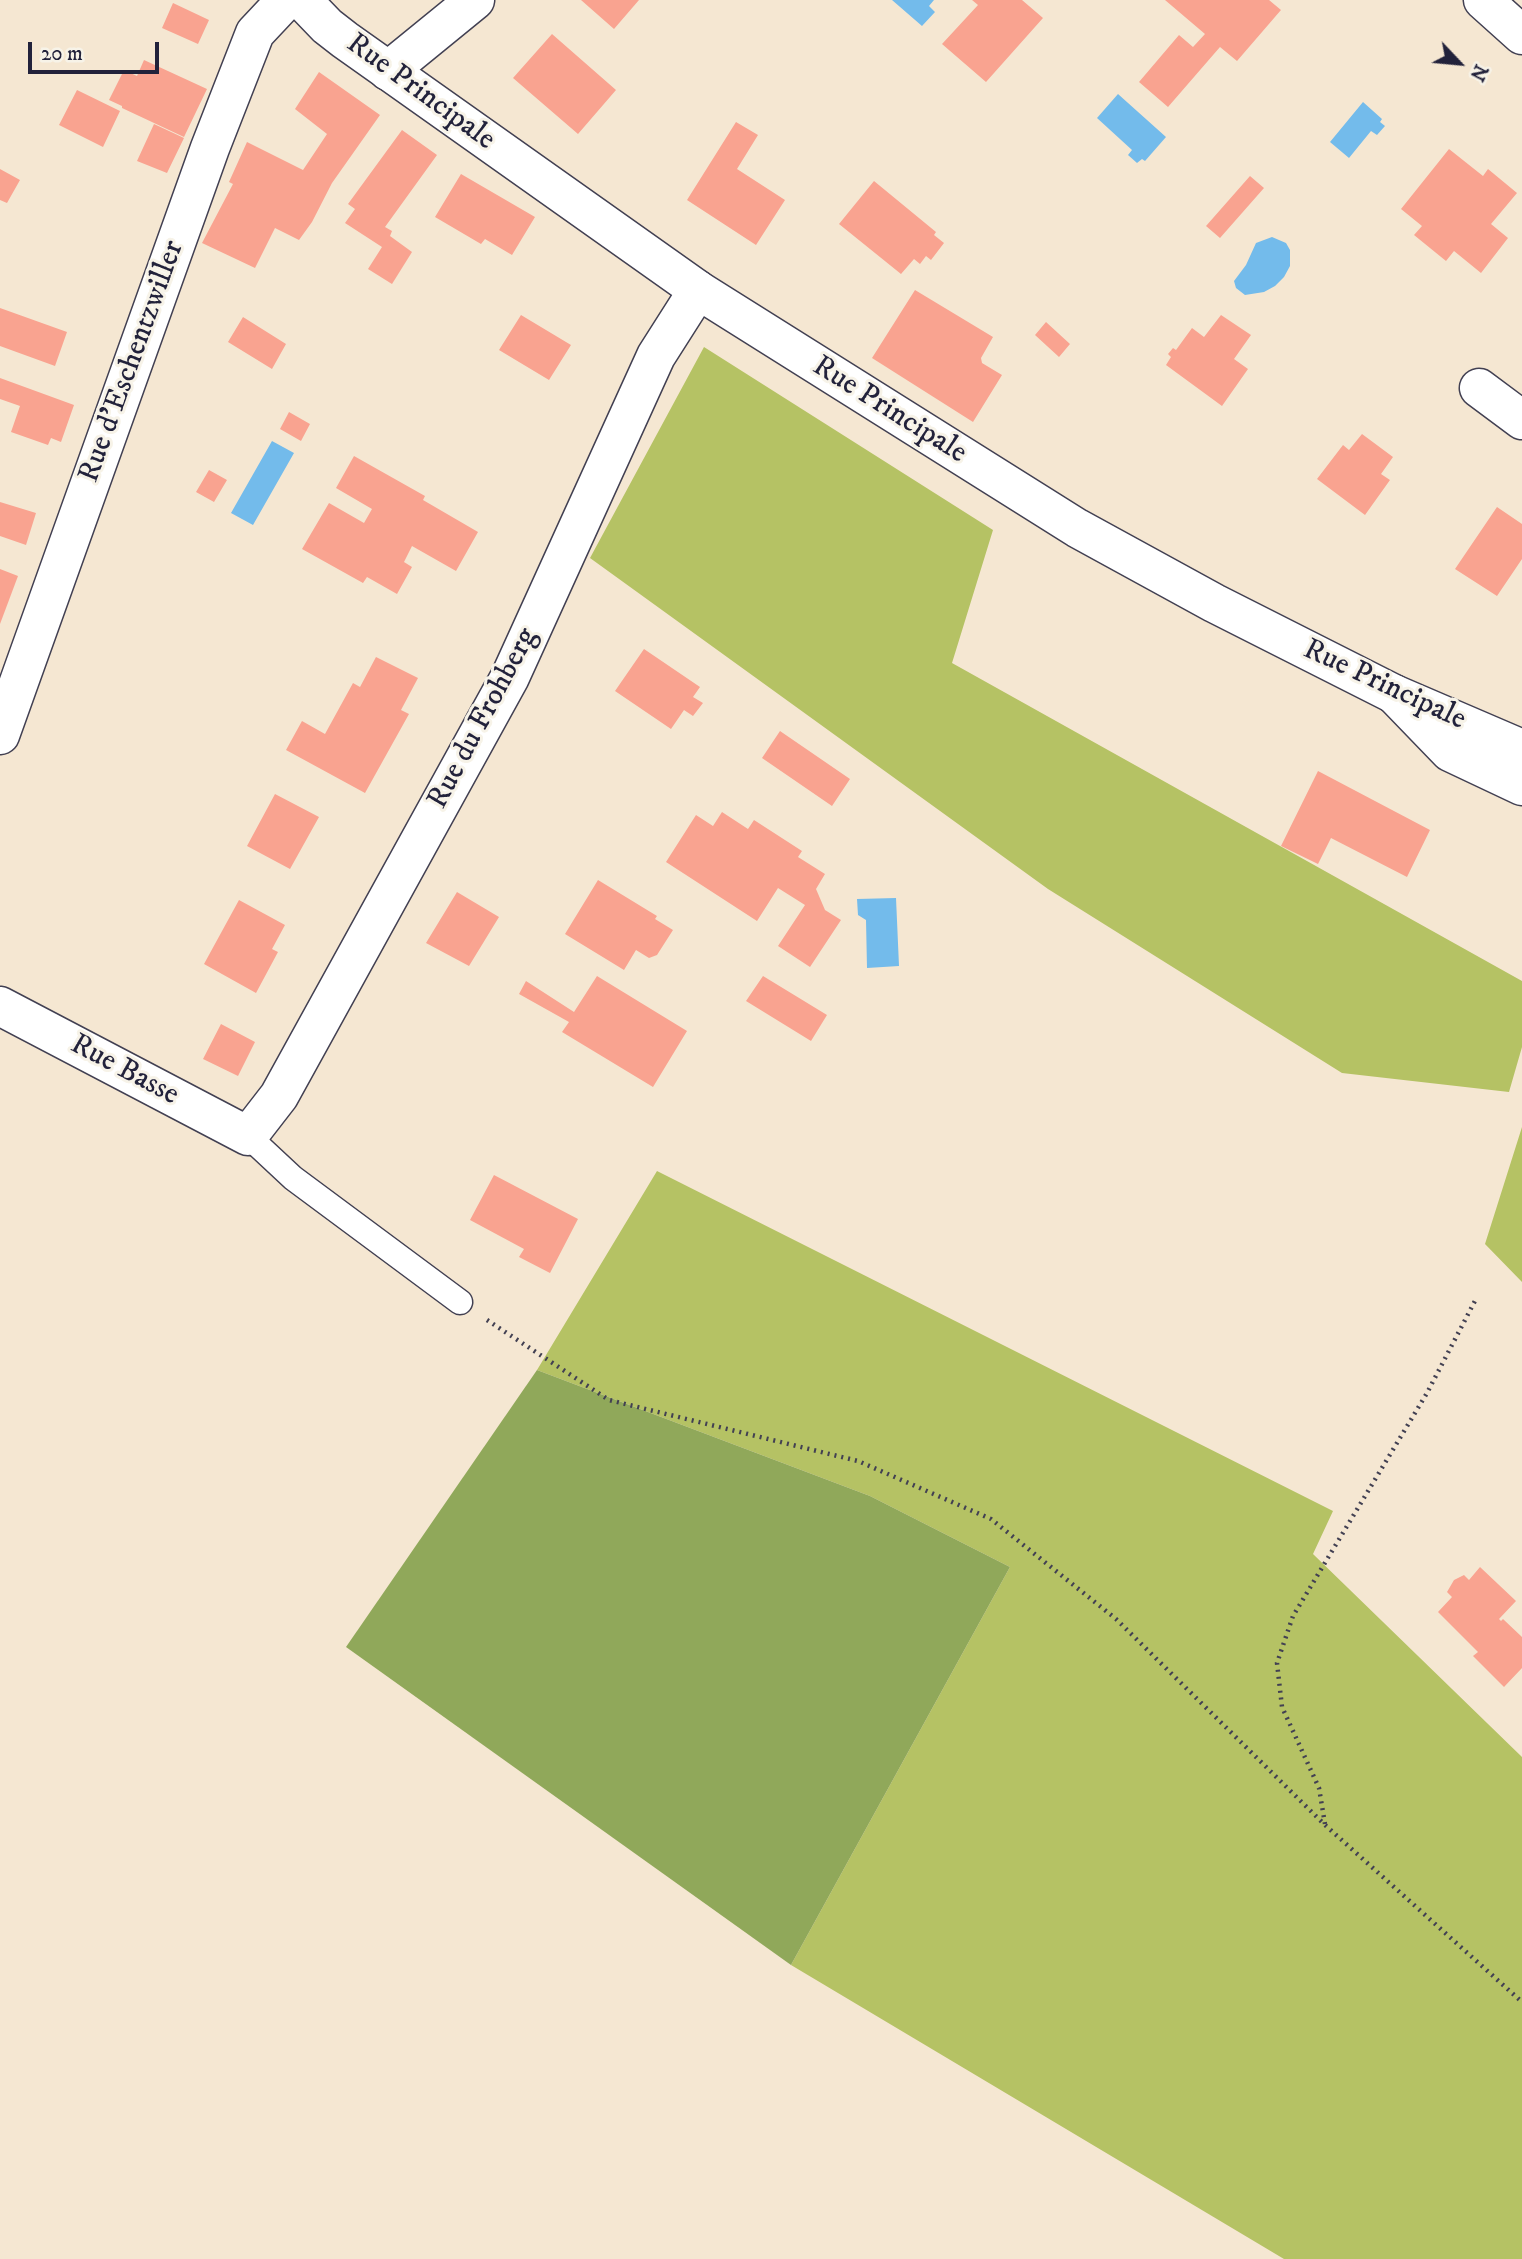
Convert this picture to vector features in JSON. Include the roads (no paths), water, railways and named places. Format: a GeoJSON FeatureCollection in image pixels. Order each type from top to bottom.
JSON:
{"type":"FeatureCollection","features":[{"type":"Feature","properties":{"kind":"street","name":"Rue d'Eschentzwiller"},"geometry":{"type":"LineString","coordinates":[[0,735],[215,135],[255,33],[286,0]]}},
{"type":"Feature","properties":{"kind":"street","name":"Rue Principale"},"geometry":{"type":"LineString","coordinates":[[302,0],[327,26],[388,71],[698,290],[1077,528],[1214,603],[1394,694],[1522,748]]}},
{"type":"Feature","properties":{"kind":"street"},"geometry":{"type":"LineString","coordinates":[[388,71],[475,0]]}},
{"type":"Feature","properties":{"kind":"street"},"geometry":{"type":"LineString","coordinates":[[1483,0],[1522,35]]}},
{"type":"Feature","properties":{"kind":"street","name":"Rue du Frohberg"},"geometry":{"type":"LineString","coordinates":[[248,1136],[279,1096],[510,677],[656,356],[698,290]]}},
{"type":"Feature","properties":{"kind":"street"},"geometry":{"type":"LineString","coordinates":[[1479,388],[1522,420]]}},
{"type":"Feature","properties":{"kind":"street"},"geometry":{"type":"LineString","coordinates":[[1394,694],[1450,752],[1522,786]]}},
{"type":"Feature","properties":{"kind":"street","name":"Rue Basse"},"geometry":{"type":"LineString","coordinates":[[0,1006],[248,1136]]}},
{"type":"Feature","properties":{"kind":"lane"},"geometry":{"type":"LineString","coordinates":[[248,1136],[293,1178],[460,1302]]}},
{"type":"Feature","properties":{"kind":"water"},"geometry":{"type":"Polygon","coordinates":[[[892,0],[934,0],[929,6],[935,12],[922,26],[892,0]]]}},
{"type":"Feature","properties":{"kind":"water"},"geometry":{"type":"Polygon","coordinates":[[[1118,94],[1166,137],[1145,161],[1142,159],[1137,163],[1128,155],[1132,150],[1097,118],[1118,94]]]}},
{"type":"Feature","properties":{"kind":"water"},"geometry":{"type":"Polygon","coordinates":[[[1363,102],[1382,119],[1380,122],[1385,126],[1377,135],[1371,131],[1349,158],[1330,142],[1363,102]]]}},
{"type":"Feature","properties":{"kind":"water"},"geometry":{"type":"Polygon","coordinates":[[[1272,237],[1286,243],[1290,250],[1290,266],[1275,286],[1264,292],[1245,295],[1236,288],[1234,281],[1246,265],[1256,243],[1272,237]]]}},
{"type":"Feature","properties":{"kind":"water"},"geometry":{"type":"Polygon","coordinates":[[[272,441],[294,453],[253,525],[231,513],[272,441]]]}},
{"type":"Feature","properties":{"kind":"water"},"geometry":{"type":"Polygon","coordinates":[[[896,898],[899,966],[867,968],[866,920],[858,915],[857,899],[896,898]]]}}]}
